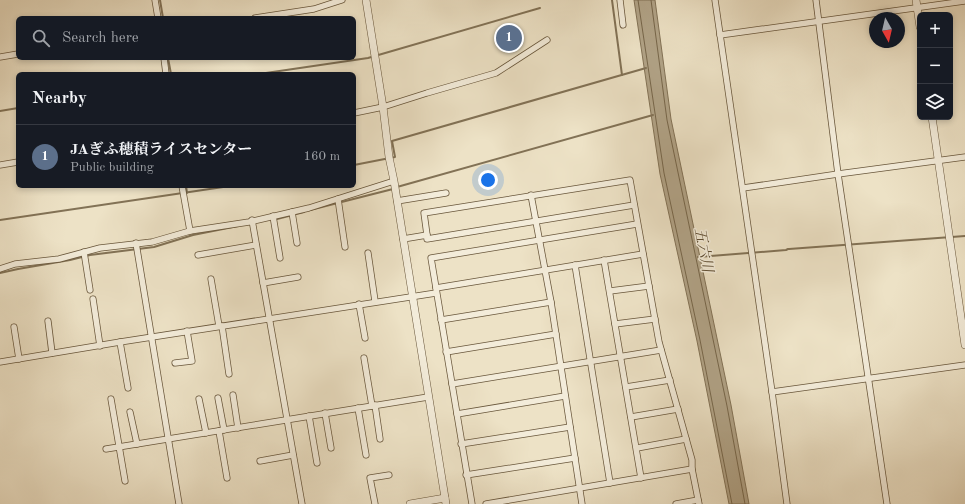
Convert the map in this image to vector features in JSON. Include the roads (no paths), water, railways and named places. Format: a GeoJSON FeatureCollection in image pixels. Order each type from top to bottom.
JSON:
{"type":"FeatureCollection","features":[{"type":"Feature","properties":{"kind":"street"},"geometry":{"type":"LineString","coordinates":[[156,0],[158,16]]}},
{"type":"Feature","properties":{"kind":"street"},"geometry":{"type":"LineString","coordinates":[[269,16],[314,9],[342,0]]}},
{"type":"Feature","properties":{"kind":"street"},"geometry":{"type":"LineString","coordinates":[[366,0],[383,108],[388,157],[394,181],[446,501],[410,504]]}},
{"type":"Feature","properties":{"kind":"street"},"geometry":{"type":"LineString","coordinates":[[620,0],[622,25]]}},
{"type":"Feature","properties":{"kind":"street"},"geometry":{"type":"LineString","coordinates":[[715,0],[772,392],[786,504]]}},
{"type":"Feature","properties":{"kind":"street"},"geometry":{"type":"LineString","coordinates":[[816,0],[820,22],[838,174],[887,504]]}},
{"type":"Feature","properties":{"kind":"street"},"geometry":{"type":"LineString","coordinates":[[916,0],[918,12]]}},
{"type":"Feature","properties":{"kind":"street"},"geometry":{"type":"LineString","coordinates":[[720,35],[965,1]]}},
{"type":"Feature","properties":{"kind":"street"},"geometry":{"type":"LineString","coordinates":[[356,113],[383,108],[427,93],[496,73],[547,40]]}},
{"type":"Feature","properties":{"kind":"street"},"geometry":{"type":"LineString","coordinates":[[0,57],[16,54]]}},
{"type":"Feature","properties":{"kind":"street"},"geometry":{"type":"LineString","coordinates":[[164,60],[166,72]]}},
{"type":"Feature","properties":{"kind":"street"},"geometry":{"type":"LineString","coordinates":[[932,120],[965,345]]}},
{"type":"Feature","properties":{"kind":"street"},"geometry":{"type":"LineString","coordinates":[[743,188],[965,157]]}},
{"type":"Feature","properties":{"kind":"street"},"geometry":{"type":"LineString","coordinates":[[0,165],[16,162]]}},
{"type":"Feature","properties":{"kind":"street"},"geometry":{"type":"LineString","coordinates":[[634,205],[427,239],[424,213],[630,180],[661,350],[692,460],[692,469],[699,502],[676,504]]}},
{"type":"Feature","properties":{"kind":"street"},"geometry":{"type":"LineString","coordinates":[[0,269],[15,264],[59,258],[100,248],[152,242],[190,231],[292,212],[394,181]]}},
{"type":"Feature","properties":{"kind":"street"},"geometry":{"type":"LineString","coordinates":[[182,188],[190,231]]}},
{"type":"Feature","properties":{"kind":"street"},"geometry":{"type":"LineString","coordinates":[[397,201],[446,193]]}},
{"type":"Feature","properties":{"kind":"street"},"geometry":{"type":"LineString","coordinates":[[531,195],[556,334],[582,504]]}},
{"type":"Feature","properties":{"kind":"street"},"geometry":{"type":"LineString","coordinates":[[338,199],[346,247]]}},
{"type":"Feature","properties":{"kind":"street"},"geometry":{"type":"LineString","coordinates":[[292,212],[297,243]]}},
{"type":"Feature","properties":{"kind":"street"},"geometry":{"type":"LineString","coordinates":[[273,216],[280,258]]}},
{"type":"Feature","properties":{"kind":"street"},"geometry":{"type":"LineString","coordinates":[[252,220],[302,504]]}},
{"type":"Feature","properties":{"kind":"street"},"geometry":{"type":"LineString","coordinates":[[472,504],[431,258],[637,224]]}},
{"type":"Feature","properties":{"kind":"street"},"geometry":{"type":"LineString","coordinates":[[403,239],[427,235]]}},
{"type":"Feature","properties":{"kind":"street"},"geometry":{"type":"LineString","coordinates":[[136,243],[179,504]]}},
{"type":"Feature","properties":{"kind":"street"},"geometry":{"type":"LineString","coordinates":[[198,254],[256,245]]}},
{"type":"Feature","properties":{"kind":"street"},"geometry":{"type":"LineString","coordinates":[[84,252],[90,290]]}},
{"type":"Feature","properties":{"kind":"street"},"geometry":{"type":"LineString","coordinates":[[368,253],[375,301]]}},
{"type":"Feature","properties":{"kind":"street"},"geometry":{"type":"LineString","coordinates":[[0,362],[412,296],[436,290],[544,270],[643,254]]}},
{"type":"Feature","properties":{"kind":"street"},"geometry":{"type":"LineString","coordinates":[[604,260],[642,478]]}},
{"type":"Feature","properties":{"kind":"street"},"geometry":{"type":"LineString","coordinates":[[575,265],[610,483]]}},
{"type":"Feature","properties":{"kind":"street"},"geometry":{"type":"LineString","coordinates":[[263,283],[298,277]]}},
{"type":"Feature","properties":{"kind":"street"},"geometry":{"type":"LineString","coordinates":[[211,279],[229,374]]}},
{"type":"Feature","properties":{"kind":"street"},"geometry":{"type":"LineString","coordinates":[[610,292],[649,286]]}},
{"type":"Feature","properties":{"kind":"street"},"geometry":{"type":"LineString","coordinates":[[93,300],[100,346]]}},
{"type":"Feature","properties":{"kind":"street"},"geometry":{"type":"LineString","coordinates":[[441,320],[550,302]]}},
{"type":"Feature","properties":{"kind":"street"},"geometry":{"type":"LineString","coordinates":[[359,304],[365,338]]}},
{"type":"Feature","properties":{"kind":"street"},"geometry":{"type":"LineString","coordinates":[[615,324],[655,319]]}},
{"type":"Feature","properties":{"kind":"street"},"geometry":{"type":"LineString","coordinates":[[48,322],[52,353]]}},
{"type":"Feature","properties":{"kind":"street"},"geometry":{"type":"LineString","coordinates":[[14,327],[19,359]]}},
{"type":"Feature","properties":{"kind":"street"},"geometry":{"type":"LineString","coordinates":[[175,363],[192,361],[187,331]]}},
{"type":"Feature","properties":{"kind":"street"},"geometry":{"type":"LineString","coordinates":[[446,352],[556,334]]}},
{"type":"Feature","properties":{"kind":"street"},"geometry":{"type":"LineString","coordinates":[[120,342],[128,388]]}},
{"type":"Feature","properties":{"kind":"street"},"geometry":{"type":"LineString","coordinates":[[452,384],[661,350]]}},
{"type":"Feature","properties":{"kind":"street"},"geometry":{"type":"LineString","coordinates":[[364,358],[380,439]]}},
{"type":"Feature","properties":{"kind":"street"},"geometry":{"type":"LineString","coordinates":[[772,392],[965,365]]}},
{"type":"Feature","properties":{"kind":"street"},"geometry":{"type":"LineString","coordinates":[[626,386],[670,380]]}},
{"type":"Feature","properties":{"kind":"street"},"geometry":{"type":"LineString","coordinates":[[233,395],[238,428]]}},
{"type":"Feature","properties":{"kind":"street"},"geometry":{"type":"LineString","coordinates":[[457,414],[565,396]]}},
{"type":"Feature","properties":{"kind":"street"},"geometry":{"type":"LineString","coordinates":[[106,449],[428,397]]}},
{"type":"Feature","properties":{"kind":"street"},"geometry":{"type":"LineString","coordinates":[[218,398],[227,478]]}},
{"type":"Feature","properties":{"kind":"street"},"geometry":{"type":"LineString","coordinates":[[112,399],[125,481]]}},
{"type":"Feature","properties":{"kind":"street"},"geometry":{"type":"LineString","coordinates":[[199,399],[206,433]]}},
{"type":"Feature","properties":{"kind":"street"},"geometry":{"type":"LineString","coordinates":[[358,408],[366,455]]}},
{"type":"Feature","properties":{"kind":"street"},"geometry":{"type":"LineString","coordinates":[[632,417],[678,409]]}},
{"type":"Feature","properties":{"kind":"street"},"geometry":{"type":"LineString","coordinates":[[130,412],[137,444]]}},
{"type":"Feature","properties":{"kind":"street"},"geometry":{"type":"LineString","coordinates":[[325,413],[331,448]]}},
{"type":"Feature","properties":{"kind":"street"},"geometry":{"type":"LineString","coordinates":[[308,416],[317,464]]}},
{"type":"Feature","properties":{"kind":"street"},"geometry":{"type":"LineString","coordinates":[[461,444],[570,427]]}},
{"type":"Feature","properties":{"kind":"street"},"geometry":{"type":"LineString","coordinates":[[637,448],[686,439]]}},
{"type":"Feature","properties":{"kind":"street"},"geometry":{"type":"LineString","coordinates":[[260,461],[293,455]]}},
{"type":"Feature","properties":{"kind":"street"},"geometry":{"type":"LineString","coordinates":[[466,475],[575,458]]}},
{"type":"Feature","properties":{"kind":"street"},"geometry":{"type":"LineString","coordinates":[[486,504],[692,469]]}},
{"type":"Feature","properties":{"kind":"street"},"geometry":{"type":"LineString","coordinates":[[375,504],[370,478],[389,475]]}},
{"type":"Feature","properties":{"kind":"water"},"geometry":{"type":"Polygon","coordinates":[[[634,0],[655,0],[671,119],[731,405],[749,504],[729,504],[697,341],[660,174],[634,0]]]}},
{"type":"Feature","properties":{"kind":"waterway"},"geometry":{"type":"LineString","coordinates":[[160,0],[163,16]]}},
{"type":"Feature","properties":{"kind":"waterway"},"geometry":{"type":"LineString","coordinates":[[612,0],[622,75]]}},
{"type":"Feature","properties":{"kind":"waterway"},"geometry":{"type":"LineString","coordinates":[[356,60],[368,58],[540,8]]}},
{"type":"Feature","properties":{"kind":"waterway"},"geometry":{"type":"LineString","coordinates":[[168,60],[171,72]]}},
{"type":"Feature","properties":{"kind":"waterway"},"geometry":{"type":"LineString","coordinates":[[273,72],[354,60]]}},
{"type":"Feature","properties":{"kind":"waterway"},"geometry":{"type":"LineString","coordinates":[[356,165],[395,157],[392,141],[646,68]]}},
{"type":"Feature","properties":{"kind":"waterway"},"geometry":{"type":"LineString","coordinates":[[0,111],[16,108]]}},
{"type":"Feature","properties":{"kind":"waterway"},"geometry":{"type":"LineString","coordinates":[[397,187],[653,115]]}},
{"type":"Feature","properties":{"kind":"waterway"},"geometry":{"type":"LineString","coordinates":[[186,188],[187,193]]}},
{"type":"Feature","properties":{"kind":"waterway"},"geometry":{"type":"LineString","coordinates":[[0,220],[216,188]]}},
{"type":"Feature","properties":{"kind":"waterway"},"geometry":{"type":"LineString","coordinates":[[310,210],[393,189]]}},
{"type":"Feature","properties":{"kind":"waterway"},"geometry":{"type":"LineString","coordinates":[[277,219],[304,212]]}},
{"type":"Feature","properties":{"kind":"waterway"},"geometry":{"type":"LineString","coordinates":[[0,273],[90,255],[154,247],[193,235],[238,226]]}},
{"type":"Feature","properties":{"kind":"waterway","name":"五六川"},"geometry":{"type":"LineString","coordinates":[[698,257],[965,236]]}},
{"type":"Feature","properties":{"kind":"place","name":"JAぎふ穂積ライスセンター"},"geometry":{"type":"Point","coordinates":[509,38]}}]}
